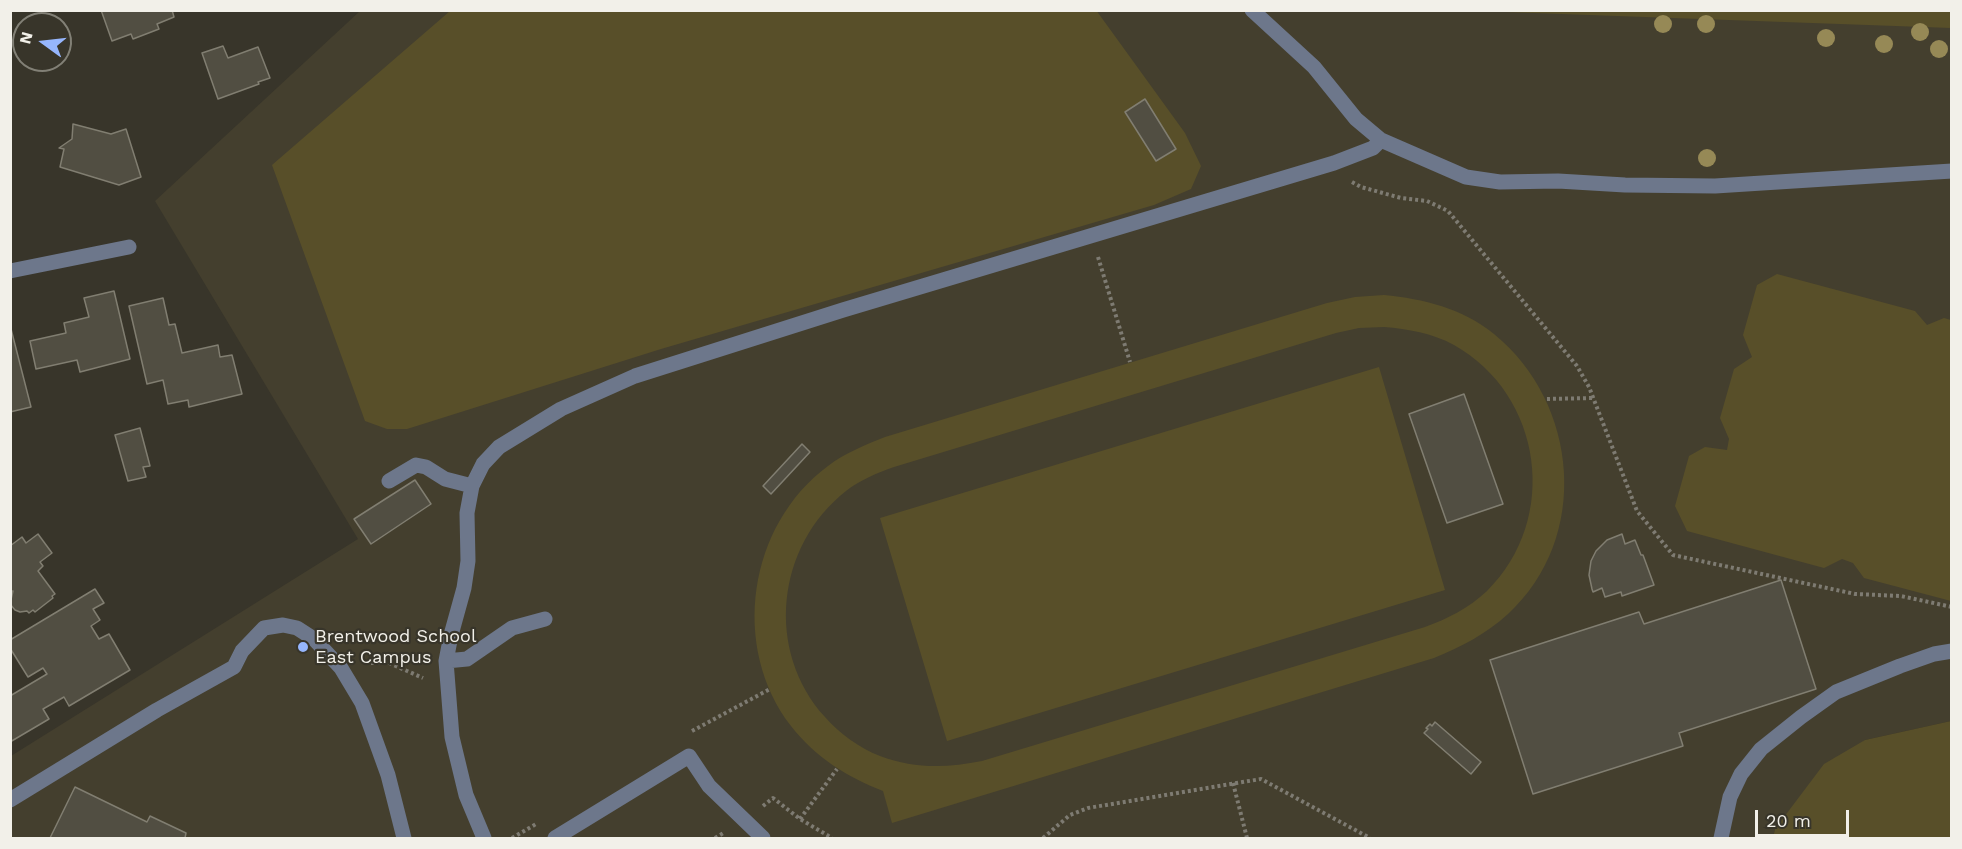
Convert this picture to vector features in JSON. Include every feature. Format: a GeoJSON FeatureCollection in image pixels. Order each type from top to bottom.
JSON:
{"type":"FeatureCollection","features":[{"type":"Feature","properties":{"kind":"street"},"geometry":{"type":"LineString","coordinates":[[1252,10],[1314,67],[1356,119],[1381,140],[1466,177],[1500,182],[1558,180],[1625,185],[1715,186],[1952,171]]}},
{"type":"Feature","properties":{"kind":"street"},"geometry":{"type":"LineString","coordinates":[[484,838],[466,795],[452,737],[446,661],[467,570],[467,513],[472,486],[483,464],[499,447],[561,409],[635,375],[1334,163],[1373,148],[1381,140]]}},
{"type":"Feature","properties":{"kind":"street"},"geometry":{"type":"LineString","coordinates":[[10,271],[129,247]]}},
{"type":"Feature","properties":{"kind":"street"},"geometry":{"type":"LineString","coordinates":[[389,481],[416,465],[426,467],[444,479],[472,486]]}},
{"type":"Feature","properties":{"kind":"street"},"geometry":{"type":"LineString","coordinates":[[446,661],[467,659],[512,628],[545,619]]}},
{"type":"Feature","properties":{"kind":"street"},"geometry":{"type":"LineString","coordinates":[[10,800],[157,710],[234,667],[242,651],[264,628],[283,625],[297,628],[314,639],[341,668],[362,703],[388,776],[404,838]]}},
{"type":"Feature","properties":{"kind":"street"},"geometry":{"type":"LineString","coordinates":[[1720,838],[1730,796],[1741,774],[1761,749],[1793,723],[1836,692],[1900,666],[1934,654],[1952,651]]}},
{"type":"Feature","properties":{"kind":"street"},"geometry":{"type":"LineString","coordinates":[[555,838],[689,756],[710,786],[762,838]]}},
{"type":"Feature","properties":{"kind":"path"},"geometry":{"type":"LineString","coordinates":[[1334,163],[1337,173],[1361,187],[1401,198],[1427,201],[1448,211],[1577,366],[1589,387],[1637,511],[1672,555],[1855,594],[1900,596],[1952,607]]}},
{"type":"Feature","properties":{"kind":"path"},"geometry":{"type":"LineString","coordinates":[[1092,236],[1130,362]]}},
{"type":"Feature","properties":{"kind":"path"},"geometry":{"type":"LineString","coordinates":[[1547,399],[1593,398]]}},
{"type":"Feature","properties":{"kind":"path"},"geometry":{"type":"LineString","coordinates":[[360,663],[389,663],[427,680]]}},
{"type":"Feature","properties":{"kind":"path"},"geometry":{"type":"LineString","coordinates":[[800,819],[837,770]]}},
{"type":"Feature","properties":{"kind":"path"},"geometry":{"type":"LineString","coordinates":[[1043,838],[1070,815],[1088,808],[1262,779],[1370,838]]}},
{"type":"Feature","properties":{"kind":"path"},"geometry":{"type":"LineString","coordinates":[[1233,783],[1247,838]]}},
{"type":"Feature","properties":{"kind":"path"},"geometry":{"type":"LineString","coordinates":[[772,798],[800,819],[832,838]]}},
{"type":"Feature","properties":{"kind":"shaded area"},"geometry":{"type":"Polygon","coordinates":[[[1096,10],[1185,133],[1201,166],[1191,189],[1154,205],[661,349],[407,429],[387,429],[365,421],[272,165],[450,11],[1096,10]]]}},
{"type":"Feature","properties":{"kind":"shaded area"},"geometry":{"type":"Polygon","coordinates":[[[1478,10],[1951,10],[1951,28],[1478,11],[1478,10]]]}},
{"type":"Feature","properties":{"kind":"shaded area"},"geometry":{"type":"Polygon","coordinates":[[[360,11],[1951,11],[1951,721],[1865,740],[1775,829],[1773,838],[11,838],[11,756],[358,539],[155,201],[360,11]]]}},
{"type":"Feature","properties":{"kind":"shaded area"},"geometry":{"type":"Polygon","coordinates":[[[1777,274],[1915,311],[1927,325],[1944,318],[1951,320],[1951,601],[1864,578],[1853,563],[1842,559],[1824,568],[1687,531],[1675,506],[1689,456],[1705,447],[1727,450],[1729,439],[1720,418],[1734,369],[1752,357],[1743,335],[1757,285],[1777,274]]]}},
{"type":"Feature","properties":{"kind":"shaded area"},"geometry":{"type":"Polygon","coordinates":[[[1384,295],[1414,299],[1456,311],[1494,334],[1522,363],[1544,396],[1558,433],[1564,471],[1562,510],[1553,548],[1535,583],[1508,614],[1491,628],[1434,658],[892,823],[883,791],[832,765],[810,747],[791,726],[772,695],[760,660],[755,625],[757,588],[765,553],[780,520],[801,491],[828,466],[848,453],[885,437],[1327,303],[1355,297],[1384,295]],[[1359,328],[1336,333],[894,467],[857,483],[823,514],[805,540],[793,569],[787,600],[787,631],[793,662],[806,691],[837,729],[872,753],[918,765],[956,765],[982,761],[1425,627],[1465,608],[1487,591],[1510,562],[1525,529],[1532,495],[1531,460],[1523,426],[1507,394],[1484,367],[1454,345],[1437,337],[1393,328],[1359,328]]]}},
{"type":"Feature","properties":{"kind":"shaded area"},"geometry":{"type":"Polygon","coordinates":[[[1379,367],[1445,590],[947,741],[880,518],[1379,367]]]}},
{"type":"Feature","properties":{"kind":"shaded area"},"geometry":{"type":"Polygon","coordinates":[[[1951,721],[1951,838],[1773,838],[1775,829],[1824,764],[1865,740],[1951,721]]]}},
{"type":"Feature","properties":{"kind":"building"},"geometry":{"type":"Polygon","coordinates":[[[101,10],[172,10],[174,17],[157,24],[159,29],[133,39],[131,34],[112,41],[101,10]]]}},
{"type":"Feature","properties":{"kind":"building"},"geometry":{"type":"Polygon","coordinates":[[[223,46],[228,58],[258,47],[270,78],[218,99],[202,53],[223,46]]]}},
{"type":"Feature","properties":{"kind":"building"},"geometry":{"type":"Polygon","coordinates":[[[1145,99],[1176,149],[1156,161],[1125,112],[1145,99]]]}},
{"type":"Feature","properties":{"kind":"building"},"geometry":{"type":"Polygon","coordinates":[[[73,124],[111,134],[126,129],[141,177],[119,185],[60,167],[64,149],[59,148],[72,139],[73,124]]]}},
{"type":"Feature","properties":{"kind":"building"},"geometry":{"type":"Polygon","coordinates":[[[114,291],[130,359],[80,372],[77,360],[36,369],[30,341],[66,333],[64,323],[89,317],[84,298],[114,291]]]}},
{"type":"Feature","properties":{"kind":"building"},"geometry":{"type":"Polygon","coordinates":[[[163,298],[169,325],[175,324],[182,353],[218,345],[220,357],[232,355],[242,394],[189,407],[188,400],[168,404],[163,380],[147,384],[129,306],[163,298]]]}},
{"type":"Feature","properties":{"kind":"building"},"geometry":{"type":"Polygon","coordinates":[[[10,325],[31,407],[10,412],[10,325]]]}},
{"type":"Feature","properties":{"kind":"building"},"geometry":{"type":"Polygon","coordinates":[[[1464,394],[1503,504],[1447,523],[1409,414],[1464,394]]]}},
{"type":"Feature","properties":{"kind":"building"},"geometry":{"type":"Polygon","coordinates":[[[140,428],[150,466],[143,467],[146,477],[128,481],[115,435],[140,428]]]}},
{"type":"Feature","properties":{"kind":"building"},"geometry":{"type":"Polygon","coordinates":[[[802,444],[810,452],[771,494],[763,486],[802,444]]]}},
{"type":"Feature","properties":{"kind":"building"},"geometry":{"type":"Polygon","coordinates":[[[415,480],[431,504],[371,544],[354,519],[415,480]]]}},
{"type":"Feature","properties":{"kind":"building"},"geometry":{"type":"Polygon","coordinates":[[[38,534],[52,553],[40,562],[43,566],[38,571],[55,594],[35,612],[33,610],[29,613],[20,612],[10,604],[13,591],[10,591],[10,546],[22,537],[26,543],[38,534]]]}},
{"type":"Feature","properties":{"kind":"building"},"geometry":{"type":"Polygon","coordinates":[[[1622,534],[1625,544],[1635,540],[1654,585],[1622,596],[1621,592],[1605,597],[1602,588],[1593,592],[1589,575],[1591,561],[1596,551],[1607,540],[1622,534]]]}},
{"type":"Feature","properties":{"kind":"building"},"geometry":{"type":"Polygon","coordinates":[[[1781,580],[1816,689],[1679,733],[1683,746],[1533,794],[1490,660],[1639,612],[1644,624],[1781,580]]]}},
{"type":"Feature","properties":{"kind":"building"},"geometry":{"type":"Polygon","coordinates":[[[95,589],[104,603],[93,609],[100,620],[91,626],[99,639],[109,634],[130,670],[69,706],[64,697],[43,709],[49,719],[10,742],[10,696],[47,674],[43,668],[28,677],[10,648],[10,640],[95,589]]]}},
{"type":"Feature","properties":{"kind":"building"},"geometry":{"type":"Polygon","coordinates":[[[1435,722],[1481,762],[1471,774],[1424,733],[1430,724],[1432,726],[1435,722]]]}},
{"type":"Feature","properties":{"kind":"building"},"geometry":{"type":"Polygon","coordinates":[[[75,787],[147,822],[150,816],[186,833],[185,838],[50,838],[75,787]]]}},
{"type":"Feature","properties":{"kind":"place","name":"Brentwood School East Campus"},"geometry":{"type":"Point","coordinates":[303,647]}}]}
